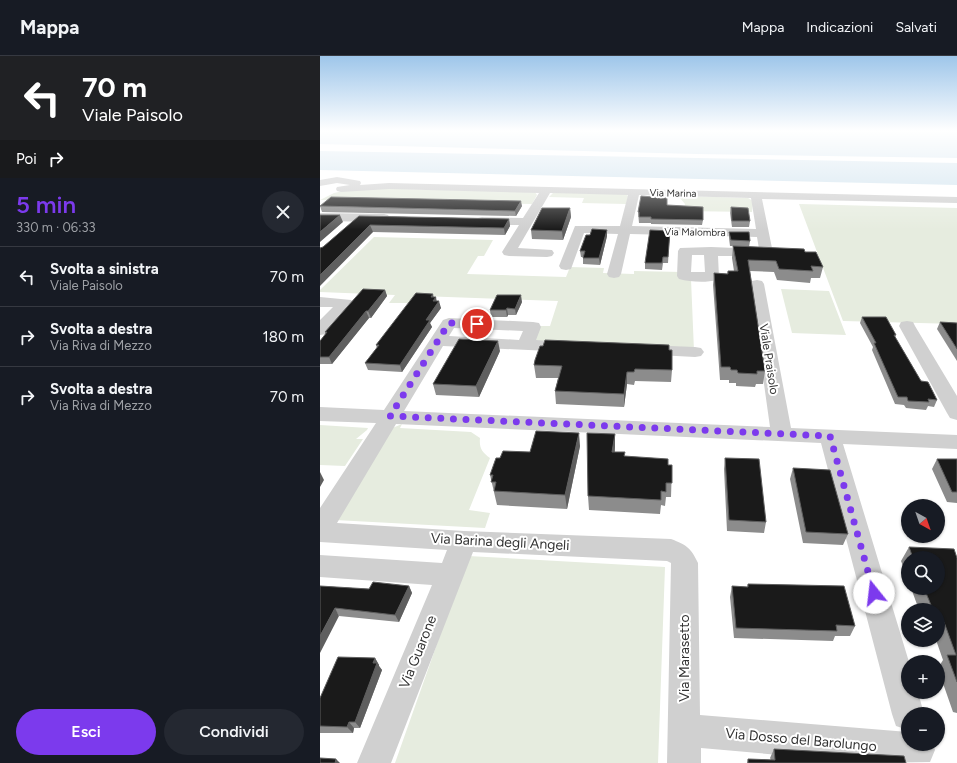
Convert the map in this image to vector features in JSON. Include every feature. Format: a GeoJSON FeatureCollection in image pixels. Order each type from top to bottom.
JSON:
{"type":"FeatureCollection","features":[{"type":"Feature","properties":{"kind":"street","name":"Via Marina"},"geometry":{"type":"LineString","coordinates":[[322,182],[337,180],[334,189],[366,186],[390,186],[957,200]]}},
{"type":"Feature","properties":{"kind":"street"},"geometry":{"type":"LineString","coordinates":[[546,190],[509,252],[547,253]]}},
{"type":"Feature","properties":{"kind":"street"},"geometry":{"type":"LineString","coordinates":[[614,274],[634,192]]}},
{"type":"Feature","properties":{"kind":"street"},"geometry":{"type":"LineString","coordinates":[[711,252],[766,253],[756,194]]}},
{"type":"Feature","properties":{"kind":"street"},"geometry":{"type":"LineString","coordinates":[[320,217],[396,219]]}},
{"type":"Feature","properties":{"kind":"street"},"geometry":{"type":"LineString","coordinates":[[342,232],[358,218]]}},
{"type":"Feature","properties":{"kind":"street"},"geometry":{"type":"LineString","coordinates":[[473,220],[527,222]]}},
{"type":"Feature","properties":{"kind":"street","name":"Via Malombra"},"geometry":{"type":"LineString","coordinates":[[566,266],[579,229],[763,233]]}},
{"type":"Feature","properties":{"kind":"street","name":"Viale Praisolo"},"geometry":{"type":"LineString","coordinates":[[757,284],[782,434]]}},
{"type":"Feature","properties":{"kind":"street"},"geometry":{"type":"LineString","coordinates":[[320,302],[346,303],[320,330]]}},
{"type":"Feature","properties":{"kind":"street"},"geometry":{"type":"LineString","coordinates":[[320,531],[449,323],[533,327],[525,345],[585,347]]}},
{"type":"Feature","properties":{"kind":"street"},"geometry":{"type":"LineString","coordinates":[[907,326],[957,413]]}},
{"type":"Feature","properties":{"kind":"street"},"geometry":{"type":"LineString","coordinates":[[632,349],[695,352]]}},
{"type":"Feature","properties":{"kind":"street"},"geometry":{"type":"LineString","coordinates":[[320,414],[957,442]]}},
{"type":"Feature","properties":{"kind":"street"},"geometry":{"type":"LineString","coordinates":[[830,436],[906,707]]}},
{"type":"Feature","properties":{"kind":"street","name":"Via Barina degli Angeli"},"geometry":{"type":"LineString","coordinates":[[320,531],[464,541],[671,550],[680,555]]}},
{"type":"Feature","properties":{"kind":"street","name":"Via Guarone"},"geometry":{"type":"LineString","coordinates":[[374,763],[464,541]]}},
{"type":"Feature","properties":{"kind":"street","name":"Via Marasetto"},"geometry":{"type":"LineString","coordinates":[[680,555],[685,563],[683,668],[684,763]]}},
{"type":"Feature","properties":{"kind":"street"},"geometry":{"type":"LineString","coordinates":[[320,566],[449,575]]}},
{"type":"Feature","properties":{"kind":"street","name":"Via Dosso del Barolungo"},"geometry":{"type":"LineString","coordinates":[[684,730],[919,752]]}},
{"type":"Feature","properties":{"kind":"shaded area"},"geometry":{"type":"Polygon","coordinates":[[[357,188],[535,192],[537,195],[532,204],[320,200],[334,193],[357,188]]]}},
{"type":"Feature","properties":{"kind":"shaded area"},"geometry":{"type":"Polygon","coordinates":[[[553,193],[626,194],[628,196],[626,204],[582,203],[584,198],[549,197],[553,193]]]}},
{"type":"Feature","properties":{"kind":"shaded area"},"geometry":{"type":"Polygon","coordinates":[[[683,196],[748,198],[753,201],[752,212],[683,211],[685,204],[680,198],[683,196]]]}},
{"type":"Feature","properties":{"kind":"shaded area"},"geometry":{"type":"Polygon","coordinates":[[[799,204],[957,208],[957,324],[843,321],[799,204]]]}},
{"type":"Feature","properties":{"kind":"shaded area"},"geometry":{"type":"Polygon","coordinates":[[[374,237],[493,240],[484,256],[478,256],[467,274],[566,277],[570,267],[604,268],[603,273],[634,274],[634,271],[682,272],[691,279],[694,351],[529,344],[537,326],[550,326],[558,301],[420,296],[414,303],[389,303],[395,295],[320,292],[320,290],[374,237]]]}},
{"type":"Feature","properties":{"kind":"shaded area"},"geometry":{"type":"Polygon","coordinates":[[[781,289],[829,291],[846,335],[792,333],[781,289]]]}},
{"type":"Feature","properties":{"kind":"shaded area"},"geometry":{"type":"Polygon","coordinates":[[[402,424],[400,428],[471,432],[480,438],[482,450],[490,458],[469,510],[490,513],[485,528],[335,520],[390,429],[402,424]]]}},
{"type":"Feature","properties":{"kind":"shaded area"},"geometry":{"type":"Polygon","coordinates":[[[320,425],[368,428],[356,439],[363,439],[345,466],[320,465],[320,425]]]}},
{"type":"Feature","properties":{"kind":"shaded area"},"geometry":{"type":"Polygon","coordinates":[[[468,556],[665,567],[658,763],[395,763],[468,556]]]}},
{"type":"Feature","properties":{"kind":"water"},"geometry":{"type":"Polygon","coordinates":[[[320,164],[957,164],[957,185],[320,170],[320,164]]]}},
{"type":"Feature","properties":{"kind":"building"},"geometry":{"type":"Polygon","coordinates":[[[641,196],[667,198],[667,205],[703,207],[703,220],[651,219],[651,217],[639,217],[638,212],[641,196]]]}},
{"type":"Feature","properties":{"kind":"building"},"geometry":{"type":"Polygon","coordinates":[[[331,197],[521,201],[515,211],[320,206],[331,197]]]}},
{"type":"Feature","properties":{"kind":"building"},"geometry":{"type":"Polygon","coordinates":[[[731,207],[748,208],[750,221],[732,221],[731,207]]]}},
{"type":"Feature","properties":{"kind":"building"},"geometry":{"type":"Polygon","coordinates":[[[542,208],[570,208],[562,231],[531,230],[542,208]]]}},
{"type":"Feature","properties":{"kind":"building"},"geometry":{"type":"Polygon","coordinates":[[[320,215],[340,215],[320,232],[320,215]]]}},
{"type":"Feature","properties":{"kind":"building"},"geometry":{"type":"Polygon","coordinates":[[[359,216],[509,219],[504,228],[370,225],[320,275],[320,248],[359,216]]]}},
{"type":"Feature","properties":{"kind":"building"},"geometry":{"type":"Polygon","coordinates":[[[592,229],[607,230],[599,258],[583,258],[585,251],[580,251],[586,235],[590,235],[592,229]]]}},
{"type":"Feature","properties":{"kind":"building"},"geometry":{"type":"Polygon","coordinates":[[[650,230],[670,231],[668,257],[663,257],[662,263],[645,263],[650,230]]]}},
{"type":"Feature","properties":{"kind":"building"},"geometry":{"type":"Polygon","coordinates":[[[729,232],[749,232],[750,241],[731,240],[729,232]]]}},
{"type":"Feature","properties":{"kind":"building"},"geometry":{"type":"Polygon","coordinates":[[[733,246],[804,249],[805,252],[816,252],[823,267],[811,266],[813,271],[779,269],[776,261],[748,260],[765,371],[757,371],[757,374],[738,373],[737,370],[731,370],[730,367],[721,367],[714,273],[728,274],[728,271],[738,271],[733,246]]]}},
{"type":"Feature","properties":{"kind":"building"},"geometry":{"type":"Polygon","coordinates":[[[363,289],[385,290],[329,357],[320,357],[320,341],[327,332],[325,332],[363,289]]]}},
{"type":"Feature","properties":{"kind":"building"},"geometry":{"type":"Polygon","coordinates":[[[416,293],[433,294],[431,297],[436,297],[433,301],[439,301],[426,320],[430,320],[400,365],[365,363],[379,345],[376,345],[416,293]]]}},
{"type":"Feature","properties":{"kind":"building"},"geometry":{"type":"Polygon","coordinates":[[[497,295],[521,295],[515,309],[507,308],[506,310],[490,310],[497,295]]]}},
{"type":"Feature","properties":{"kind":"building"},"geometry":{"type":"Polygon","coordinates":[[[862,317],[886,317],[896,335],[894,335],[921,381],[928,382],[937,400],[928,399],[929,402],[908,401],[907,397],[898,397],[874,343],[876,343],[862,317]]]}},
{"type":"Feature","properties":{"kind":"building"},"geometry":{"type":"Polygon","coordinates":[[[940,322],[957,323],[957,349],[940,322]]]}},
{"type":"Feature","properties":{"kind":"building"},"geometry":{"type":"Polygon","coordinates":[[[459,339],[498,341],[476,386],[433,384],[459,339]]]}},
{"type":"Feature","properties":{"kind":"building"},"geometry":{"type":"Polygon","coordinates":[[[545,340],[669,345],[669,350],[672,350],[672,370],[635,369],[634,372],[627,372],[624,394],[555,391],[562,366],[534,365],[540,346],[543,346],[545,340]]]}},
{"type":"Feature","properties":{"kind":"building"},"geometry":{"type":"Polygon","coordinates":[[[536,431],[579,433],[565,495],[494,491],[496,482],[491,482],[493,475],[490,475],[496,458],[500,458],[503,451],[530,452],[536,431]]]}},
{"type":"Feature","properties":{"kind":"building"},"geometry":{"type":"Polygon","coordinates":[[[587,433],[615,434],[612,452],[625,452],[624,456],[668,459],[668,465],[672,465],[672,483],[666,483],[666,492],[661,491],[661,500],[588,496],[587,433]]]}},
{"type":"Feature","properties":{"kind":"building"},"geometry":{"type":"Polygon","coordinates":[[[725,458],[759,459],[766,522],[729,520],[725,458]]]}},
{"type":"Feature","properties":{"kind":"building"},"geometry":{"type":"Polygon","coordinates":[[[937,459],[957,459],[957,492],[952,492],[937,459]]]}},
{"type":"Feature","properties":{"kind":"building"},"geometry":{"type":"Polygon","coordinates":[[[793,468],[830,470],[848,534],[806,532],[793,468]]]}},
{"type":"Feature","properties":{"kind":"building"},"geometry":{"type":"Polygon","coordinates":[[[909,547],[954,549],[957,558],[957,682],[947,655],[956,655],[945,625],[945,603],[930,603],[927,595],[945,595],[945,551],[910,551],[909,547]]]}},
{"type":"Feature","properties":{"kind":"building"},"geometry":{"type":"Polygon","coordinates":[[[373,582],[409,586],[395,615],[335,608],[320,636],[320,586],[369,589],[373,582]]]}},
{"type":"Feature","properties":{"kind":"building"},"geometry":{"type":"Polygon","coordinates":[[[748,584],[844,586],[855,626],[836,625],[837,631],[736,628],[732,586],[748,587],[748,584]]]}},
{"type":"Feature","properties":{"kind":"building"},"geometry":{"type":"Polygon","coordinates":[[[338,657],[375,658],[373,663],[377,663],[355,722],[349,722],[347,727],[320,726],[320,698],[338,657]]]}},
{"type":"Feature","properties":{"kind":"building"},"geometry":{"type":"Polygon","coordinates":[[[774,749],[904,756],[906,763],[748,763],[748,759],[775,760],[774,749]]]}},
{"type":"Feature","properties":{"kind":"building"},"geometry":{"type":"Polygon","coordinates":[[[320,758],[336,759],[335,763],[320,763],[320,758]]]}},
{"type":"Feature","properties":{"kind":"route"},"geometry":{"type":"LineString","coordinates":[[477,324],[449,323],[390,416],[830,436],[874,593]]}}]}
